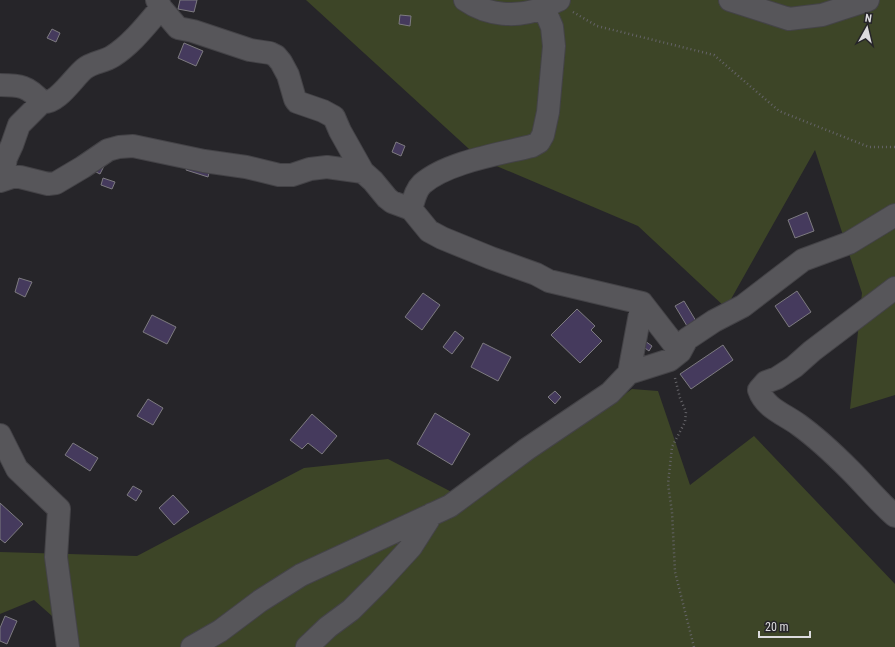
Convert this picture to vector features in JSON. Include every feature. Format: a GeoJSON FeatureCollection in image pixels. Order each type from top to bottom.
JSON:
{"type":"FeatureCollection","features":[{"type":"Feature","properties":{"kind":"street"},"geometry":{"type":"LineString","coordinates":[[412,209],[415,194],[422,184],[442,172],[458,165],[532,146],[539,142],[543,135],[548,112],[554,46],[552,27],[553,3],[524,14],[503,14],[485,10],[465,0]]}},
{"type":"Feature","properties":{"kind":"street"},"geometry":{"type":"LineString","coordinates":[[730,0],[789,19],[822,15],[868,0]]}},
{"type":"Feature","properties":{"kind":"street"},"geometry":{"type":"LineString","coordinates":[[0,176],[4,169],[6,158],[19,125],[42,102],[48,101],[68,87],[84,68],[113,56],[140,33],[159,4],[178,28],[193,31],[250,50],[276,56],[288,75],[297,102],[323,110],[334,117],[340,131],[363,172],[373,180],[392,202],[412,209],[430,231],[442,238],[536,274],[549,281],[642,303],[675,356]]}},
{"type":"Feature","properties":{"kind":"street"},"geometry":{"type":"LineString","coordinates":[[0,85],[21,85],[36,94],[42,102]]}},
{"type":"Feature","properties":{"kind":"street"},"geometry":{"type":"LineString","coordinates":[[0,181],[16,177],[48,184],[56,183],[108,150],[119,147],[133,146],[204,161],[246,167],[279,175],[292,175],[310,169],[327,167],[363,172]]}},
{"type":"Feature","properties":{"kind":"street"},"geometry":{"type":"LineString","coordinates":[[192,647],[220,631],[260,601],[301,575],[450,506],[528,448],[610,393],[629,374],[675,356],[687,339],[714,321],[743,306],[804,260],[849,243],[895,215]]}},
{"type":"Feature","properties":{"kind":"street"},"geometry":{"type":"LineString","coordinates":[[895,288],[812,351],[794,367],[777,378],[766,382],[758,390],[761,397],[768,405],[799,425],[820,441],[849,469],[882,505],[895,516]]}},
{"type":"Feature","properties":{"kind":"street"},"geometry":{"type":"LineString","coordinates":[[629,374],[642,303]]}},
{"type":"Feature","properties":{"kind":"street"},"geometry":{"type":"LineString","coordinates":[[0,435],[17,469],[59,509],[56,557],[68,647]]}},
{"type":"Feature","properties":{"kind":"street"},"geometry":{"type":"LineString","coordinates":[[307,647],[328,627],[351,610],[379,582],[411,547],[432,514]]}},
{"type":"Feature","properties":{"kind":"path"},"geometry":{"type":"LineString","coordinates":[[553,3],[597,26],[714,55],[779,111],[869,147],[895,147]]}},
{"type":"Feature","properties":{"kind":"path"},"geometry":{"type":"LineString","coordinates":[[675,356],[680,398],[686,412],[685,422],[672,446],[669,477],[675,572],[694,647]]}},
{"type":"Feature","properties":{"kind":"green space"},"geometry":{"type":"Polygon","coordinates":[[[306,0],[895,0],[895,395],[850,409],[862,293],[815,150],[726,308],[638,226],[480,159],[306,0]]]}},
{"type":"Feature","properties":{"kind":"green space"},"geometry":{"type":"Polygon","coordinates":[[[632,389],[658,391],[690,485],[754,436],[895,584],[895,647],[60,647],[61,624],[34,600],[0,614],[0,552],[137,556],[304,468],[388,459],[471,502],[632,389]]]}},
{"type":"Feature","properties":{"kind":"building"},"geometry":{"type":"Polygon","coordinates":[[[180,0],[197,0],[194,12],[178,9],[180,0]]]}},
{"type":"Feature","properties":{"kind":"building"},"geometry":{"type":"Polygon","coordinates":[[[400,15],[411,16],[410,26],[399,24],[400,15]]]}},
{"type":"Feature","properties":{"kind":"building"},"geometry":{"type":"Polygon","coordinates":[[[52,29],[60,33],[56,42],[47,38],[52,29]]]}},
{"type":"Feature","properties":{"kind":"building"},"geometry":{"type":"Polygon","coordinates":[[[184,43],[203,51],[196,66],[178,58],[184,43]]]}},
{"type":"Feature","properties":{"kind":"building"},"geometry":{"type":"Polygon","coordinates":[[[396,142],[405,146],[401,156],[392,152],[396,142]]]}},
{"type":"Feature","properties":{"kind":"building"},"geometry":{"type":"Polygon","coordinates":[[[190,159],[210,169],[208,177],[186,170],[190,159]]]}},
{"type":"Feature","properties":{"kind":"building"},"geometry":{"type":"Polygon","coordinates":[[[104,166],[100,174],[92,170],[104,166]]]}},
{"type":"Feature","properties":{"kind":"building"},"geometry":{"type":"Polygon","coordinates":[[[103,178],[115,182],[112,189],[101,185],[103,178]]]}},
{"type":"Feature","properties":{"kind":"building"},"geometry":{"type":"Polygon","coordinates":[[[807,212],[814,231],[795,238],[788,220],[807,212]]]}},
{"type":"Feature","properties":{"kind":"building"},"geometry":{"type":"Polygon","coordinates":[[[19,278],[32,282],[25,297],[15,292],[19,278]]]}},
{"type":"Feature","properties":{"kind":"building"},"geometry":{"type":"Polygon","coordinates":[[[797,291],[811,312],[789,327],[775,306],[797,291]]]}},
{"type":"Feature","properties":{"kind":"building"},"geometry":{"type":"Polygon","coordinates":[[[423,293],[440,305],[422,330],[405,317],[423,293]]]}},
{"type":"Feature","properties":{"kind":"building"},"geometry":{"type":"Polygon","coordinates":[[[684,301],[696,321],[687,326],[675,306],[684,301]]]}},
{"type":"Feature","properties":{"kind":"building"},"geometry":{"type":"Polygon","coordinates":[[[577,309],[595,326],[591,330],[602,341],[580,363],[551,335],[577,309]]]}},
{"type":"Feature","properties":{"kind":"building"},"geometry":{"type":"Polygon","coordinates":[[[152,315],[176,327],[167,344],[143,332],[152,315]]]}},
{"type":"Feature","properties":{"kind":"building"},"geometry":{"type":"Polygon","coordinates":[[[455,331],[464,338],[452,354],[443,347],[455,331]]]}},
{"type":"Feature","properties":{"kind":"building"},"geometry":{"type":"Polygon","coordinates":[[[645,341],[652,346],[649,351],[642,346],[645,341]]]}},
{"type":"Feature","properties":{"kind":"building"},"geometry":{"type":"Polygon","coordinates":[[[483,343],[511,357],[498,381],[471,367],[483,343]]]}},
{"type":"Feature","properties":{"kind":"building"},"geometry":{"type":"Polygon","coordinates":[[[723,345],[733,360],[691,389],[680,374],[723,345]]]}},
{"type":"Feature","properties":{"kind":"building"},"geometry":{"type":"Polygon","coordinates":[[[555,391],[561,397],[555,404],[548,397],[555,391]]]}},
{"type":"Feature","properties":{"kind":"building"},"geometry":{"type":"Polygon","coordinates":[[[148,399],[163,408],[153,425],[137,416],[148,399]]]}},
{"type":"Feature","properties":{"kind":"building"},"geometry":{"type":"Polygon","coordinates":[[[435,413],[470,434],[452,465],[417,444],[435,413]]]}},
{"type":"Feature","properties":{"kind":"building"},"geometry":{"type":"Polygon","coordinates":[[[312,414],[337,436],[322,454],[308,443],[302,449],[290,440],[312,414]]]}},
{"type":"Feature","properties":{"kind":"building"},"geometry":{"type":"Polygon","coordinates":[[[73,443],[98,458],[90,471],[65,455],[73,443]]]}},
{"type":"Feature","properties":{"kind":"building"},"geometry":{"type":"Polygon","coordinates":[[[133,486],[142,491],[136,501],[127,495],[133,486]]]}},
{"type":"Feature","properties":{"kind":"building"},"geometry":{"type":"Polygon","coordinates":[[[173,495],[189,512],[174,525],[159,508],[173,495]]]}},
{"type":"Feature","properties":{"kind":"building"},"geometry":{"type":"Polygon","coordinates":[[[0,503],[23,524],[5,543],[0,539],[0,503]]]}},
{"type":"Feature","properties":{"kind":"building"},"geometry":{"type":"Polygon","coordinates":[[[5,616],[17,621],[7,644],[0,641],[0,628],[5,616]]]}}]}
